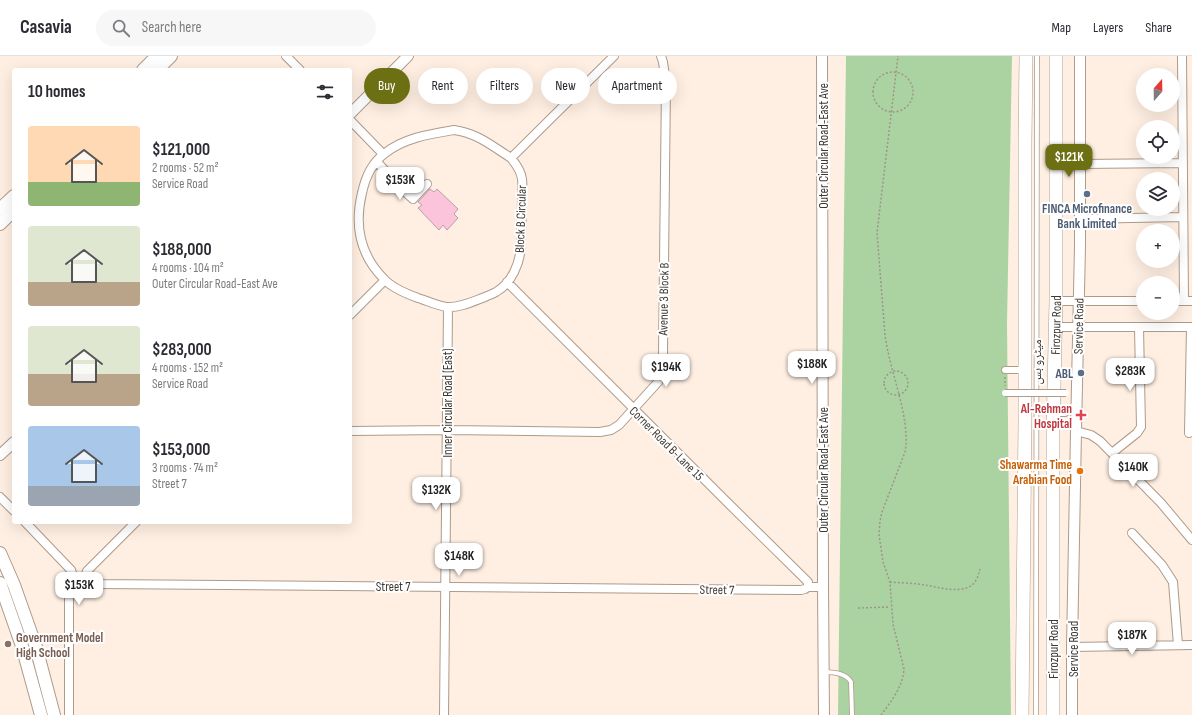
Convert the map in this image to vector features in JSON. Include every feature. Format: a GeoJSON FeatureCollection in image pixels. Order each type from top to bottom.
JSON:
{"type":"FeatureCollection","features":[{"type":"Feature","properties":{"kind":"main road"},"geometry":{"type":"LineString","coordinates":[[145,68],[157,56]]}},
{"type":"Feature","properties":{"kind":"main road"},"geometry":{"type":"LineString","coordinates":[[159,68],[171,56]]}},
{"type":"Feature","properties":{"kind":"main road"},"geometry":{"type":"LineString","coordinates":[[1022,715],[1026,56]]}},
{"type":"Feature","properties":{"kind":"main road","name":"Firozpur Road"},"geometry":{"type":"LineString","coordinates":[[1053,715],[1059,413],[1056,326],[1056,56]]}},
{"type":"Feature","properties":{"kind":"main road"},"geometry":{"type":"LineString","coordinates":[[0,210],[12,198]]}},
{"type":"Feature","properties":{"kind":"main road"},"geometry":{"type":"LineString","coordinates":[[0,224],[12,212]]}},
{"type":"Feature","properties":{"kind":"main road"},"geometry":{"type":"LineString","coordinates":[[0,553],[14,584],[36,647],[54,715]]}},
{"type":"Feature","properties":{"kind":"main road"},"geometry":{"type":"LineString","coordinates":[[0,583],[22,646],[41,715]]}},
{"type":"Feature","properties":{"kind":"street"},"geometry":{"type":"LineString","coordinates":[[286,56],[298,68]]}},
{"type":"Feature","properties":{"kind":"street"},"geometry":{"type":"LineString","coordinates":[[352,112],[408,56]]}},
{"type":"Feature","properties":{"kind":"street"},"geometry":{"type":"LineString","coordinates":[[511,158],[614,56]]}},
{"type":"Feature","properties":{"kind":"street","name":"Avenue 3 Block B"},"geometry":{"type":"LineString","coordinates":[[352,430],[600,432],[611,430],[619,425],[658,382],[662,372],[666,83],[664,62],[661,56]]}},
{"type":"Feature","properties":{"kind":"street","name":"Outer Circular Road-East Ave"},"geometry":{"type":"LineString","coordinates":[[822,56],[824,715]]}},
{"type":"Feature","properties":{"kind":"street","name":"Service Road"},"geometry":{"type":"LineString","coordinates":[[1072,715],[1080,219],[1080,56]]}},
{"type":"Feature","properties":{"kind":"street"},"geometry":{"type":"LineString","coordinates":[[1182,56],[1183,217],[1188,301]]}},
{"type":"Feature","properties":{"kind":"street"},"geometry":{"type":"LineString","coordinates":[[352,122],[383,154]]}},
{"type":"Feature","properties":{"kind":"street","name":"Block B Circular"},"geometry":{"type":"LineString","coordinates":[[454,130],[476,135],[511,158],[519,170],[522,178],[520,255],[516,268],[507,282],[497,292],[459,306],[448,307],[412,296],[385,280],[363,249],[359,232],[358,215],[364,184],[368,174],[383,154],[402,142],[439,132],[454,130]]}},
{"type":"Feature","properties":{"kind":"street"},"geometry":{"type":"LineString","coordinates":[[377,162],[413,199],[426,184]]}},
{"type":"Feature","properties":{"kind":"street"},"geometry":{"type":"LineString","coordinates":[[1080,164],[1183,164]]}},
{"type":"Feature","properties":{"kind":"street"},"geometry":{"type":"LineString","coordinates":[[1080,219],[1183,217]]}},
{"type":"Feature","properties":{"kind":"street"},"geometry":{"type":"LineString","coordinates":[[352,314],[385,280]]}},
{"type":"Feature","properties":{"kind":"street","name":"Corner Road B-Lane 15"},"geometry":{"type":"LineString","coordinates":[[507,282],[808,582],[808,587]]}},
{"type":"Feature","properties":{"kind":"street"},"geometry":{"type":"LineString","coordinates":[[1056,301],[1136,301]]}},
{"type":"Feature","properties":{"kind":"street","name":"Inner Circular Road (East)"},"geometry":{"type":"LineString","coordinates":[[444,715],[448,307]]}},
{"type":"Feature","properties":{"kind":"street"},"geometry":{"type":"LineString","coordinates":[[1056,326],[1191,327],[1189,433]]}},
{"type":"Feature","properties":{"kind":"street"},"geometry":{"type":"LineString","coordinates":[[1112,452],[1137,433],[1141,427],[1139,327]]}},
{"type":"Feature","properties":{"kind":"street"},"geometry":{"type":"LineString","coordinates":[[1005,370],[1025,370]]}},
{"type":"Feature","properties":{"kind":"street"},"geometry":{"type":"LineString","coordinates":[[1005,394],[1066,393]]}},
{"type":"Feature","properties":{"kind":"street"},"geometry":{"type":"LineString","coordinates":[[1076,431],[1091,435],[1112,452],[1161,503],[1192,540]]}},
{"type":"Feature","properties":{"kind":"street"},"geometry":{"type":"LineString","coordinates":[[0,455],[12,444]]}},
{"type":"Feature","properties":{"kind":"street"},"geometry":{"type":"LineString","coordinates":[[0,497],[12,509]]}},
{"type":"Feature","properties":{"kind":"street"},"geometry":{"type":"LineString","coordinates":[[27,524],[71,570],[73,578],[69,592],[69,715]]}},
{"type":"Feature","properties":{"kind":"street"},"geometry":{"type":"LineString","coordinates":[[73,578],[86,577],[87,571],[134,524]]}},
{"type":"Feature","properties":{"kind":"street"},"geometry":{"type":"LineString","coordinates":[[1132,533],[1162,565],[1173,582],[1178,645]]}},
{"type":"Feature","properties":{"kind":"street","name":"Street 7"},"geometry":{"type":"LineString","coordinates":[[86,577],[91,583],[97,584],[801,590],[808,587],[823,587]]}},
{"type":"Feature","properties":{"kind":"street"},"geometry":{"type":"LineString","coordinates":[[1072,647],[1192,645]]}},
{"type":"Feature","properties":{"kind":"lane","name":"میٹرو بس"},"geometry":{"type":"LineString","coordinates":[[1036,715],[1038,56]]}},
{"type":"Feature","properties":{"kind":"lane"},"geometry":{"type":"LineString","coordinates":[[824,672],[836,672],[849,677],[852,682],[852,715]]}},
{"type":"Feature","properties":{"kind":"path"},"geometry":{"type":"LineString","coordinates":[[881,715],[899,688],[904,675],[904,669],[894,631],[890,582],[883,562],[880,521],[906,445],[903,409],[884,335],[877,234],[898,56]]}},
{"type":"Feature","properties":{"kind":"path"},"geometry":{"type":"LineString","coordinates":[[895,72],[905,76],[909,80],[913,94],[906,108],[896,112],[891,112],[886,111],[878,105],[873,90],[874,85],[881,77],[885,74],[895,72]]}},
{"type":"Feature","properties":{"kind":"path"},"geometry":{"type":"LineString","coordinates":[[1005,370],[1005,394]]}},
{"type":"Feature","properties":{"kind":"path"},"geometry":{"type":"LineString","coordinates":[[893,371],[904,374],[908,381],[906,389],[899,394],[891,393],[884,384],[886,376],[893,371]]}},
{"type":"Feature","properties":{"kind":"path"},"geometry":{"type":"LineString","coordinates":[[890,582],[956,589],[967,588],[974,584],[980,569]]}},
{"type":"Feature","properties":{"kind":"path"},"geometry":{"type":"LineString","coordinates":[[858,608],[891,607]]}},
{"type":"Feature","properties":{"kind":"green space"},"geometry":{"type":"Polygon","coordinates":[[[846,56],[1012,56],[1007,324],[1011,715],[838,715],[846,56]]]}},
{"type":"Feature","properties":{"kind":"building"},"geometry":{"type":"Polygon","coordinates":[[[430,189],[434,192],[437,189],[458,209],[454,214],[458,218],[447,230],[443,225],[439,230],[418,208],[422,205],[418,202],[430,189]]]}},
{"type":"Feature","properties":{"kind":"place","name":"FINCA Microfinance Bank Limited"},"geometry":{"type":"Point","coordinates":[1087,194]}},
{"type":"Feature","properties":{"kind":"place","name":"ABL"},"geometry":{"type":"Point","coordinates":[1081,373]}},
{"type":"Feature","properties":{"kind":"place","name":"Al-Rehman Hospital"},"geometry":{"type":"Point","coordinates":[1081,415]}},
{"type":"Feature","properties":{"kind":"place","name":"Shawarma Time Arabian Food"},"geometry":{"type":"Point","coordinates":[1080,471]}},
{"type":"Feature","properties":{"kind":"place","name":"Government Model High School"},"geometry":{"type":"Point","coordinates":[8,644]}}]}
